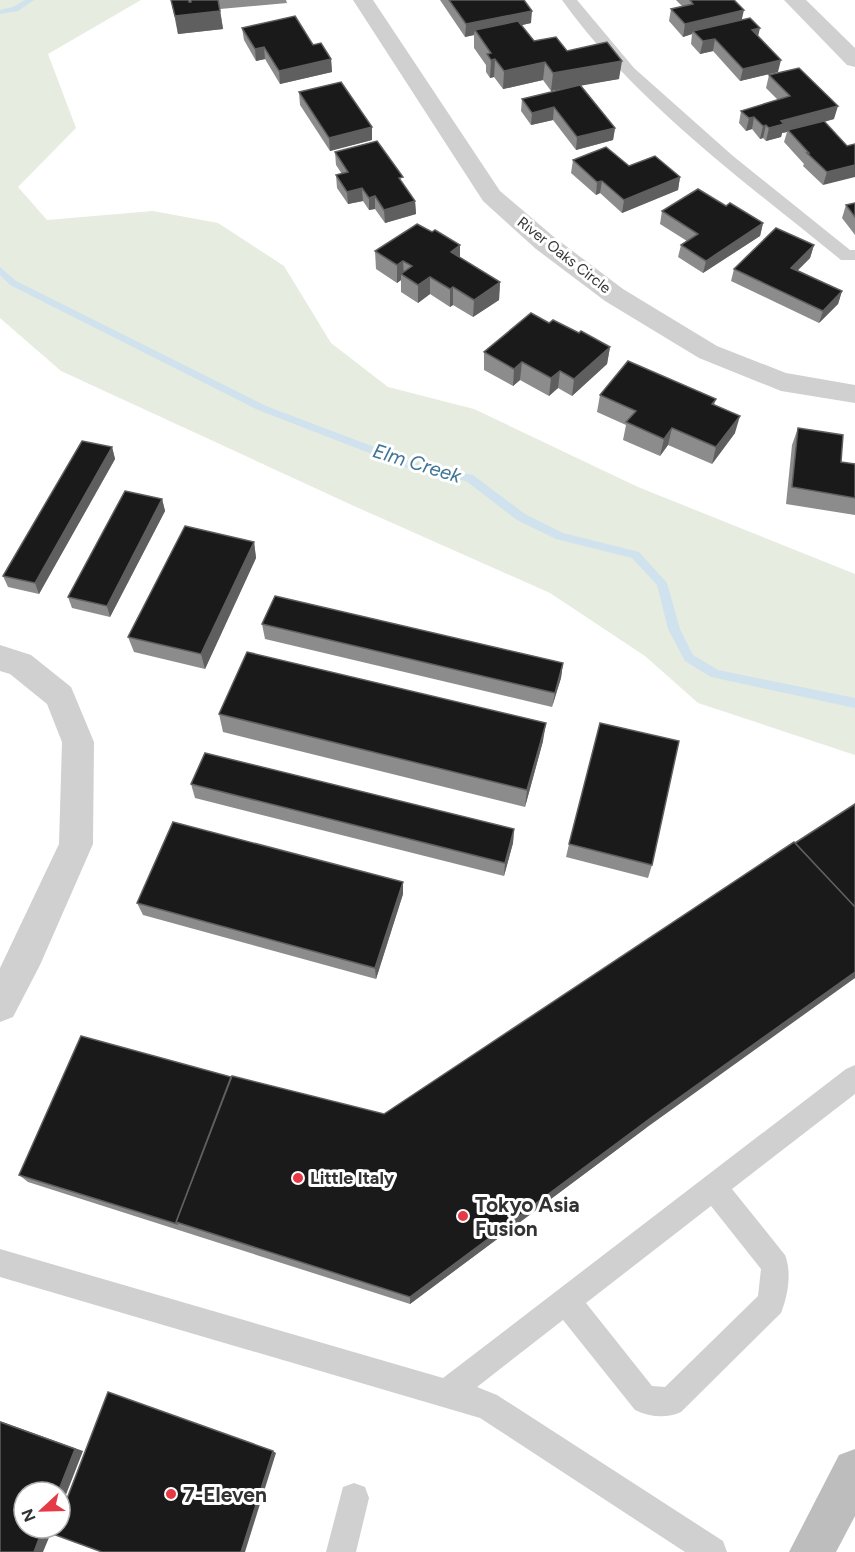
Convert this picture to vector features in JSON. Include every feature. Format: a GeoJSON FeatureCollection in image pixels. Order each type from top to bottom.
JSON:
{"type":"FeatureCollection","features":[{"type":"Feature","properties":{"kind":"main road"},"geometry":{"type":"LineString","coordinates":[[812,1552],[855,1471]]}},
{"type":"Feature","properties":{"kind":"street","name":"River Oaks Circle"},"geometry":{"type":"LineString","coordinates":[[363,0],[491,196],[545,243],[614,295],[708,352],[781,382],[855,394]]}},
{"type":"Feature","properties":{"kind":"street"},"geometry":{"type":"LineString","coordinates":[[794,0],[855,60]]}},
{"type":"Feature","properties":{"kind":"street"},"geometry":{"type":"LineString","coordinates":[[0,658],[20,664],[60,696],[78,742],[76,844],[27,953],[0,1005]]}},
{"type":"Feature","properties":{"kind":"lane"},"geometry":{"type":"LineString","coordinates":[[569,0],[629,72],[727,159],[847,256],[855,255]]}},
{"type":"Feature","properties":{"kind":"lane"},"geometry":{"type":"LineString","coordinates":[[445,1394],[855,1078]]}},
{"type":"Feature","properties":{"kind":"lane"},"geometry":{"type":"LineString","coordinates":[[566,1300],[645,1400],[671,1402],[771,1302],[775,1265],[713,1187]]}},
{"type":"Feature","properties":{"kind":"lane"},"geometry":{"type":"LineString","coordinates":[[0,1263],[487,1405],[712,1552]]}},
{"type":"Feature","properties":{"kind":"lane"},"geometry":{"type":"LineString","coordinates":[[340,1552],[354,1498]]}},
{"type":"Feature","properties":{"kind":"shaded area"},"geometry":{"type":"Polygon","coordinates":[[[0,0],[141,0],[48,54],[76,128],[18,187],[47,220],[153,211],[218,223],[284,266],[331,343],[388,387],[474,409],[638,487],[855,574],[855,755],[698,703],[645,656],[550,593],[354,506],[61,371],[0,318],[0,0]]]}},
{"type":"Feature","properties":{"kind":"building"},"geometry":{"type":"Polygon","coordinates":[[[171,0],[191,2],[191,0],[218,0],[220,11],[175,16],[171,0]]]}},
{"type":"Feature","properties":{"kind":"building"},"geometry":{"type":"Polygon","coordinates":[[[449,0],[524,0],[532,11],[466,24],[449,0]]]}},
{"type":"Feature","properties":{"kind":"building"},"geometry":{"type":"Polygon","coordinates":[[[690,0],[734,0],[744,10],[685,24],[671,9],[693,4],[690,0]]]}},
{"type":"Feature","properties":{"kind":"building"},"geometry":{"type":"Polygon","coordinates":[[[295,16],[313,45],[321,43],[331,59],[279,71],[264,47],[255,49],[242,28],[295,16]]]}},
{"type":"Feature","properties":{"kind":"building"},"geometry":{"type":"Polygon","coordinates":[[[750,18],[760,28],[752,30],[781,60],[743,69],[715,39],[703,41],[693,31],[750,18]]]}},
{"type":"Feature","properties":{"kind":"building"},"geometry":{"type":"Polygon","coordinates":[[[518,21],[534,41],[556,37],[567,51],[607,42],[622,61],[553,73],[545,62],[504,71],[495,59],[491,60],[487,54],[491,53],[475,30],[518,21]]]}},
{"type":"Feature","properties":{"kind":"building"},"geometry":{"type":"Polygon","coordinates":[[[799,68],[838,106],[781,121],[784,124],[769,128],[766,125],[763,126],[754,117],[749,118],[741,111],[790,96],[769,75],[799,68]]]}},
{"type":"Feature","properties":{"kind":"building"},"geometry":{"type":"Polygon","coordinates":[[[341,82],[372,127],[329,138],[299,92],[341,82]]]}},
{"type":"Feature","properties":{"kind":"building"},"geometry":{"type":"Polygon","coordinates":[[[580,85],[615,128],[577,137],[554,107],[532,113],[522,99],[580,85]]]}},
{"type":"Feature","properties":{"kind":"building"},"geometry":{"type":"Polygon","coordinates":[[[824,121],[847,146],[855,144],[855,165],[827,172],[788,130],[824,121]]]}},
{"type":"Feature","properties":{"kind":"building"},"geometry":{"type":"Polygon","coordinates":[[[377,141],[403,177],[399,178],[415,201],[384,210],[375,196],[369,198],[362,188],[347,192],[336,175],[348,172],[335,152],[377,141]]]}},
{"type":"Feature","properties":{"kind":"building"},"geometry":{"type":"Polygon","coordinates":[[[606,147],[629,166],[655,156],[680,177],[624,200],[602,181],[597,182],[573,160],[606,147]]]}},
{"type":"Feature","properties":{"kind":"building"},"geometry":{"type":"Polygon","coordinates":[[[698,189],[726,206],[730,203],[763,223],[706,261],[681,245],[698,234],[662,211],[698,189]]]}},
{"type":"Feature","properties":{"kind":"building"},"geometry":{"type":"Polygon","coordinates":[[[855,203],[855,217],[846,205],[855,203]]]}},
{"type":"Feature","properties":{"kind":"building"},"geometry":{"type":"Polygon","coordinates":[[[417,224],[432,232],[435,230],[460,245],[451,252],[500,282],[474,300],[430,277],[418,285],[401,274],[412,266],[403,261],[397,265],[375,251],[417,224]]]}},
{"type":"Feature","properties":{"kind":"building"},"geometry":{"type":"Polygon","coordinates":[[[776,228],[814,245],[791,268],[842,291],[823,311],[734,269],[776,228]]]}},
{"type":"Feature","properties":{"kind":"building"},"geometry":{"type":"Polygon","coordinates":[[[531,313],[549,323],[553,320],[579,333],[581,331],[610,347],[574,379],[560,371],[551,378],[522,362],[514,369],[484,352],[531,313]]]}},
{"type":"Feature","properties":{"kind":"building"},"geometry":{"type":"Polygon","coordinates":[[[628,361],[716,399],[712,404],[740,416],[716,447],[672,428],[664,439],[626,422],[636,411],[600,395],[628,361]]]}},
{"type":"Feature","properties":{"kind":"building"},"geometry":{"type":"Polygon","coordinates":[[[798,428],[843,435],[841,462],[855,464],[855,498],[792,487],[798,428]]]}},
{"type":"Feature","properties":{"kind":"building"},"geometry":{"type":"Polygon","coordinates":[[[82,441],[112,447],[35,583],[3,576],[82,441]]]}},
{"type":"Feature","properties":{"kind":"building"},"geometry":{"type":"Polygon","coordinates":[[[125,491],[162,499],[107,606],[68,597],[125,491]]]}},
{"type":"Feature","properties":{"kind":"building"},"geometry":{"type":"Polygon","coordinates":[[[185,526],[254,542],[201,654],[128,637],[185,526]]]}},
{"type":"Feature","properties":{"kind":"building"},"geometry":{"type":"Polygon","coordinates":[[[275,596],[563,663],[555,693],[262,624],[275,596]]]}},
{"type":"Feature","properties":{"kind":"building"},"geometry":{"type":"Polygon","coordinates":[[[247,652],[546,723],[527,790],[219,714],[247,652]]]}},
{"type":"Feature","properties":{"kind":"building"},"geometry":{"type":"Polygon","coordinates":[[[600,723],[679,741],[652,865],[569,844],[600,723]]]}},
{"type":"Feature","properties":{"kind":"building"},"geometry":{"type":"Polygon","coordinates":[[[205,753],[514,829],[505,863],[191,784],[205,753]]]}},
{"type":"Feature","properties":{"kind":"building"},"geometry":{"type":"Polygon","coordinates":[[[855,804],[855,907],[795,843],[855,804]]]}},
{"type":"Feature","properties":{"kind":"building"},"geometry":{"type":"Polygon","coordinates":[[[173,822],[403,882],[375,968],[137,903],[173,822]]]}},
{"type":"Feature","properties":{"kind":"building"},"geometry":{"type":"Polygon","coordinates":[[[794,842],[855,907],[855,972],[652,1117],[410,1297],[176,1222],[232,1076],[384,1114],[794,842]]]}},
{"type":"Feature","properties":{"kind":"building"},"geometry":{"type":"Polygon","coordinates":[[[81,1036],[231,1077],[177,1224],[19,1175],[81,1036]]]}},
{"type":"Feature","properties":{"kind":"building","name":"7-Eleven"},"geometry":{"type":"Polygon","coordinates":[[[108,1392],[273,1451],[241,1552],[102,1552],[69,1540],[72,1540],[72,1486],[108,1392]]]}},
{"type":"Feature","properties":{"kind":"building"},"geometry":{"type":"Polygon","coordinates":[[[0,1422],[75,1449],[63,1480],[12,1480],[12,1540],[38,1540],[34,1552],[0,1552],[0,1422]]]}},
{"type":"Feature","properties":{"kind":"waterway","name":"Elm Creek"},"geometry":{"type":"LineString","coordinates":[[0,12],[15,9],[30,0]]}},
{"type":"Feature","properties":{"kind":"waterway","name":"Elm Creek"},"geometry":{"type":"LineString","coordinates":[[0,270],[13,283],[262,408],[420,468],[469,478],[521,517],[560,536],[635,555],[662,583],[674,629],[689,658],[715,674],[855,703]]}},
{"type":"Feature","properties":{"kind":"place","name":"Little Italy"},"geometry":{"type":"Point","coordinates":[298,1178]}},
{"type":"Feature","properties":{"kind":"place","name":"Tokyo Asia Fusion"},"geometry":{"type":"Point","coordinates":[463,1216]}},
{"type":"Feature","properties":{"kind":"place","name":"7-Eleven"},"geometry":{"type":"Point","coordinates":[171,1494]}}]}
